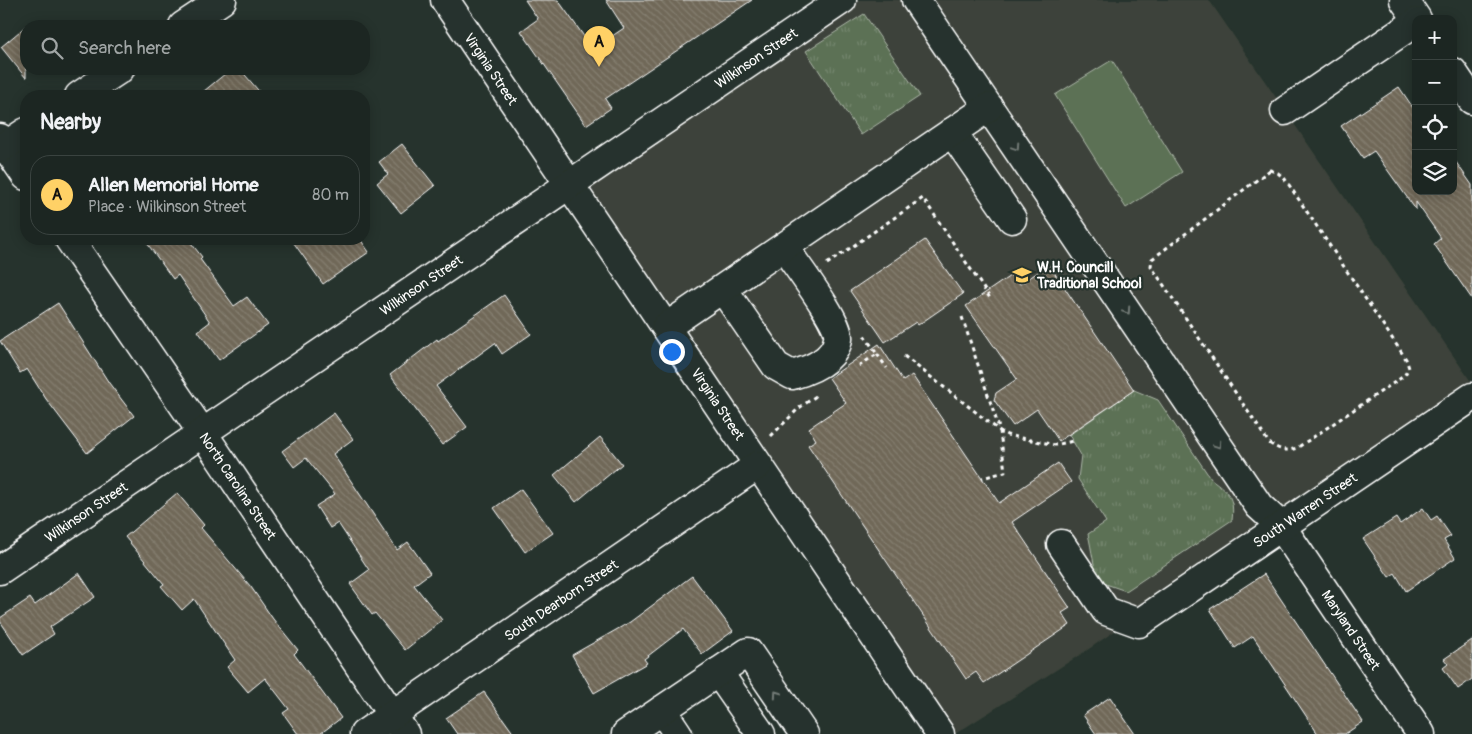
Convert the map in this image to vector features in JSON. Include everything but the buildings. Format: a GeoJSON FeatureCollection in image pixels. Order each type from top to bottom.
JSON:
{"type":"FeatureCollection","features":[{"type":"Feature","properties":{"kind":"street"},"geometry":{"type":"LineString","coordinates":[[192,20],[222,0]]}},
{"type":"Feature","properties":{"kind":"street","name":"Virginia Street"},"geometry":{"type":"LineString","coordinates":[[444,0],[940,734]]}},
{"type":"Feature","properties":{"kind":"street","name":"Wilkinson Street"},"geometry":{"type":"LineString","coordinates":[[0,570],[842,0]]}},
{"type":"Feature","properties":{"kind":"street","name":"Maryland Street"},"geometry":{"type":"LineString","coordinates":[[916,0],[1259,506],[1281,526],[1421,734]]}},
{"type":"Feature","properties":{"kind":"street"},"geometry":{"type":"LineString","coordinates":[[1404,0],[1413,15]]}},
{"type":"Feature","properties":{"kind":"street"},"geometry":{"type":"LineString","coordinates":[[1284,111],[1412,23]]}},
{"type":"Feature","properties":{"kind":"street"},"geometry":{"type":"LineString","coordinates":[[88,90],[111,75]]}},
{"type":"Feature","properties":{"kind":"street"},"geometry":{"type":"LineString","coordinates":[[1457,78],[1472,100]]}},
{"type":"Feature","properties":{"kind":"street"},"geometry":{"type":"LineString","coordinates":[[666,327],[988,107]]}},
{"type":"Feature","properties":{"kind":"street"},"geometry":{"type":"LineString","coordinates":[[952,132],[1012,219]]}},
{"type":"Feature","properties":{"kind":"street"},"geometry":{"type":"LineString","coordinates":[[8,141],[20,164]]}},
{"type":"Feature","properties":{"kind":"street","name":"North Carolina Street"},"geometry":{"type":"LineString","coordinates":[[73,245],[398,724]]}},
{"type":"Feature","properties":{"kind":"street"},"geometry":{"type":"LineString","coordinates":[[723,289],[776,366],[792,375],[806,371],[834,353],[839,338],[834,322],[784,247]]}},
{"type":"Feature","properties":{"kind":"street","name":"South Warren Street"},"geometry":{"type":"LineString","coordinates":[[1061,544],[1106,611],[1139,623],[1472,397]]}},
{"type":"Feature","properties":{"kind":"street","name":"South Dearborn Street"},"geometry":{"type":"LineString","coordinates":[[364,734],[398,724],[758,465]]}},
{"type":"Feature","properties":{"kind":"street"},"geometry":{"type":"LineString","coordinates":[[626,734],[748,652],[804,734]]}},
{"type":"Feature","properties":{"kind":"street"},"geometry":{"type":"LineString","coordinates":[[718,672],[760,734]]}},
{"type":"Feature","properties":{"kind":"street"},"geometry":{"type":"LineString","coordinates":[[662,710],[678,734]]}},
{"type":"Feature","properties":{"kind":"path"},"geometry":{"type":"LineString","coordinates":[[1270,170],[1278,172],[1406,359],[1409,368],[1404,376],[1297,448],[1288,451],[1280,450],[1269,443],[1151,266],[1152,259],[1249,186],[1270,170]]}},
{"type":"Feature","properties":{"kind":"path"},"geometry":{"type":"LineString","coordinates":[[819,269],[923,198],[990,298]]}},
{"type":"Feature","properties":{"kind":"path"},"geometry":{"type":"LineString","coordinates":[[962,317],[1000,432],[1005,472],[982,478]]}},
{"type":"Feature","properties":{"kind":"path"},"geometry":{"type":"LineString","coordinates":[[861,331],[887,368]]}},
{"type":"Feature","properties":{"kind":"path"},"geometry":{"type":"LineString","coordinates":[[859,366],[877,354]]}},
{"type":"Feature","properties":{"kind":"path"},"geometry":{"type":"LineString","coordinates":[[904,356],[1000,432],[1055,445],[1073,441]]}},
{"type":"Feature","properties":{"kind":"path"},"geometry":{"type":"LineString","coordinates":[[767,439],[800,408],[820,394]]}},
{"type":"Feature","properties":{"kind":"shaded area","name":"W.H. Councill Traditional School"},"geometry":{"type":"Polygon","coordinates":[[[823,0],[1209,0],[1472,383],[1086,651],[955,734],[949,734],[574,169],[823,0]]]}},
{"type":"Feature","properties":{"kind":"green space"},"geometry":{"type":"Polygon","coordinates":[[[864,14],[920,96],[861,135],[806,51],[864,14]]]}},
{"type":"Feature","properties":{"kind":"green space"},"geometry":{"type":"Polygon","coordinates":[[[1112,60],[1182,172],[1126,208],[1055,95],[1112,60]]]}},
{"type":"Feature","properties":{"kind":"green space"},"geometry":{"type":"Polygon","coordinates":[[[1134,390],[1158,400],[1211,479],[1226,491],[1231,501],[1233,512],[1232,520],[1126,591],[1100,582],[1088,534],[1106,522],[1078,479],[1081,455],[1069,435],[1134,390]]]}},
{"type":"Feature","properties":{"kind":"place","name":"Allen Memorial Home"},"geometry":{"type":"Point","coordinates":[599,67]}},
{"type":"Feature","properties":{"kind":"place","name":"W.H. Councill Traditional School"},"geometry":{"type":"Point","coordinates":[1022,275]}}]}
